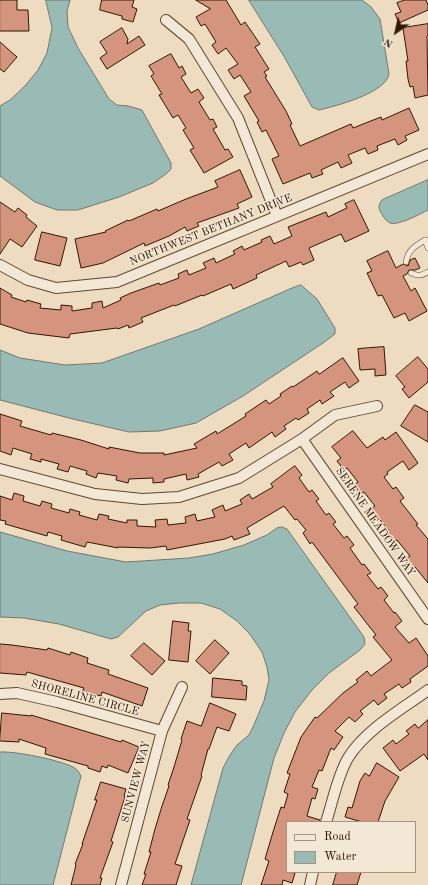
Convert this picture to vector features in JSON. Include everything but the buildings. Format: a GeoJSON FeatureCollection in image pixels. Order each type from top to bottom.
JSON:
{"type":"FeatureCollection","features":[{"type":"Feature","properties":{"kind":"street"},"geometry":{"type":"LineString","coordinates":[[166,20],[189,39],[238,118],[277,216]]}},
{"type":"Feature","properties":{"kind":"street","name":"NORTHWEST BETHANY DRIVE"},"geometry":{"type":"LineString","coordinates":[[0,265],[28,280],[56,288],[116,282],[428,154]]}},
{"type":"Feature","properties":{"kind":"street"},"geometry":{"type":"LineString","coordinates":[[0,469],[95,494],[142,499],[179,497],[239,478],[302,439],[335,415],[377,406]]}},
{"type":"Feature","properties":{"kind":"street","name":"SERENE MEADOW WAY"},"geometry":{"type":"LineString","coordinates":[[302,439],[428,619]]}},
{"type":"Feature","properties":{"kind":"street","name":"SUNVIEW WAY"},"geometry":{"type":"LineString","coordinates":[[121,885],[162,731],[182,687]]}},
{"type":"Feature","properties":{"kind":"street"},"geometry":{"type":"LineString","coordinates":[[326,821],[348,757],[363,740],[428,690]]}},
{"type":"Feature","properties":{"kind":"street","name":"SHORELINE CIRCLE"},"geometry":{"type":"LineString","coordinates":[[0,694],[18,693],[57,702],[162,731]]}},
{"type":"Feature","properties":{"kind":"street"},"geometry":{"type":"LineString","coordinates":[[310,885],[313,873]]}},
{"type":"Feature","properties":{"kind":"lane"},"geometry":{"type":"LineString","coordinates":[[406,262],[409,251],[416,246],[427,240],[428,248]]}},
{"type":"Feature","properties":{"kind":"lane"},"geometry":{"type":"LineString","coordinates":[[410,274],[416,276],[427,273]]}},
{"type":"Feature","properties":{"kind":"water"},"geometry":{"type":"Polygon","coordinates":[[[46,0],[70,0],[67,11],[68,27],[78,48],[109,99],[117,105],[142,110],[171,163],[171,169],[153,183],[119,197],[78,210],[57,210],[35,202],[0,176],[0,106],[10,100],[25,86],[38,70],[47,53],[52,28],[46,0]]]}},
{"type":"Feature","properties":{"kind":"water"},"geometry":{"type":"Polygon","coordinates":[[[249,0],[362,0],[371,7],[380,19],[389,74],[386,81],[370,93],[348,102],[319,110],[312,107],[285,58],[249,0]]]}},
{"type":"Feature","properties":{"kind":"water"},"geometry":{"type":"Polygon","coordinates":[[[428,180],[428,210],[398,223],[390,223],[386,220],[379,209],[379,205],[382,200],[428,180]]]}},
{"type":"Feature","properties":{"kind":"water"},"geometry":{"type":"Polygon","coordinates":[[[301,285],[317,299],[335,328],[335,334],[243,396],[196,423],[160,431],[129,432],[0,400],[0,350],[20,358],[65,365],[102,363],[199,329],[301,285]]]}},
{"type":"Feature","properties":{"kind":"water"},"geometry":{"type":"Polygon","coordinates":[[[282,527],[287,529],[364,637],[365,644],[360,650],[329,673],[312,690],[295,712],[284,733],[274,758],[241,885],[191,885],[223,768],[237,745],[249,735],[264,701],[269,680],[267,667],[262,652],[249,633],[237,621],[220,609],[201,603],[160,605],[146,611],[118,637],[111,639],[59,624],[24,618],[0,617],[0,532],[67,551],[126,562],[189,558],[213,554],[244,545],[267,535],[277,528],[282,527]]]}},
{"type":"Feature","properties":{"kind":"water"},"geometry":{"type":"Polygon","coordinates":[[[0,752],[26,754],[66,764],[78,771],[81,776],[53,885],[0,885],[0,752]]]}}]}
